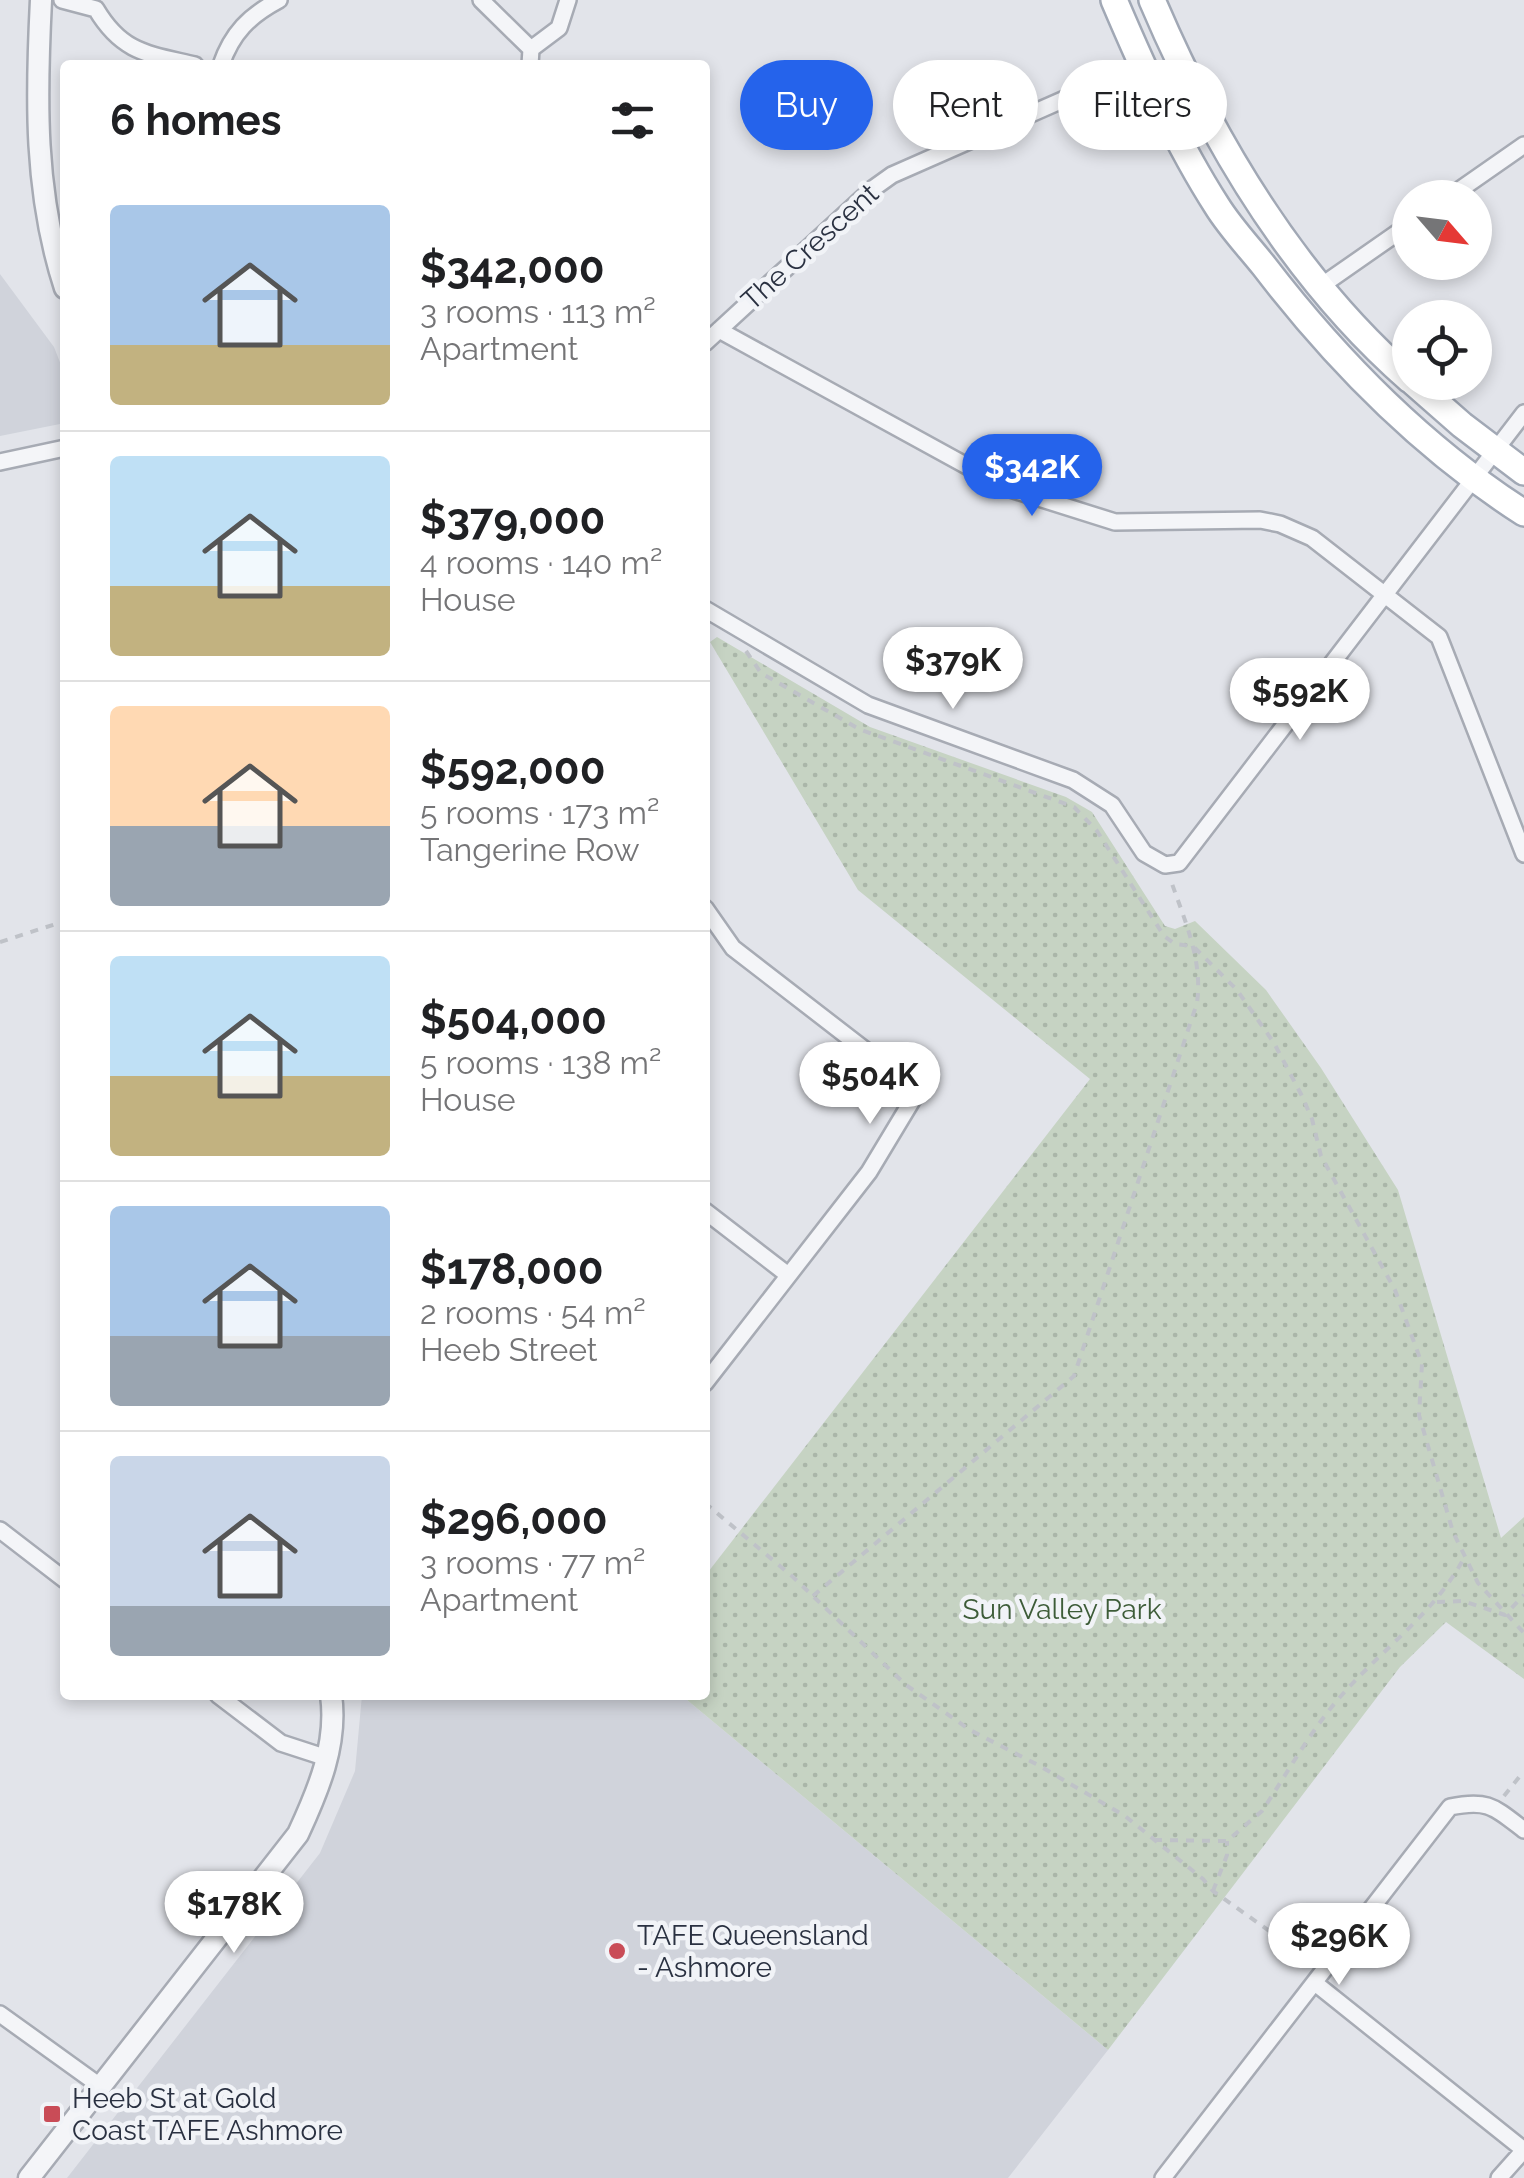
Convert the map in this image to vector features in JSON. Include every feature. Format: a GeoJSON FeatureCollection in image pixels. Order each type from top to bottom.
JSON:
{"type":"FeatureCollection","features":[{"type":"Feature","properties":{"kind":"main road"},"geometry":{"type":"LineString","coordinates":[[1114,0],[1140,60]]}},
{"type":"Feature","properties":{"kind":"main road"},"geometry":{"type":"LineString","coordinates":[[1152,0],[1229,156],[1261,207],[1320,286],[1392,361]]}},
{"type":"Feature","properties":{"kind":"main road"},"geometry":{"type":"LineString","coordinates":[[1187,150],[1217,206],[1290,301],[1379,398],[1474,478],[1524,513]]}},
{"type":"Feature","properties":{"kind":"main road"},"geometry":{"type":"LineString","coordinates":[[1434,400],[1524,472]]}},
{"type":"Feature","properties":{"kind":"street"},"geometry":{"type":"LineString","coordinates":[[41,0],[36,99],[39,152],[50,232],[60,269]]}},
{"type":"Feature","properties":{"kind":"street"},"geometry":{"type":"LineString","coordinates":[[62,0],[96,9],[111,34],[142,53],[173,60]]}},
{"type":"Feature","properties":{"kind":"street"},"geometry":{"type":"LineString","coordinates":[[223,60],[230,38],[254,14],[279,0]]}},
{"type":"Feature","properties":{"kind":"street"},"geometry":{"type":"LineString","coordinates":[[481,0],[530,57],[559,28],[568,0]]}},
{"type":"Feature","properties":{"kind":"street","name":"The Crescent"},"geometry":{"type":"LineString","coordinates":[[710,338],[892,175],[1058,102]]}},
{"type":"Feature","properties":{"kind":"street"},"geometry":{"type":"LineString","coordinates":[[1474,180],[1524,145]]}},
{"type":"Feature","properties":{"kind":"street"},"geometry":{"type":"LineString","coordinates":[[1320,286],[1392,236]]}},
{"type":"Feature","properties":{"kind":"street"},"geometry":{"type":"LineString","coordinates":[[719,330],[1007,488],[1115,522],[1214,519],[1280,524],[1312,538],[1439,636],[1524,854]]}},
{"type":"Feature","properties":{"kind":"street"},"geometry":{"type":"LineString","coordinates":[[710,612],[868,704],[1073,780],[1112,806],[1144,854],[1172,864],[1386,595],[1524,413]]}},
{"type":"Feature","properties":{"kind":"street"},"geometry":{"type":"LineString","coordinates":[[0,462],[60,449]]}},
{"type":"Feature","properties":{"kind":"street"},"geometry":{"type":"LineString","coordinates":[[710,915],[734,948],[916,1094],[869,1172],[710,1376]]}},
{"type":"Feature","properties":{"kind":"street"},"geometry":{"type":"LineString","coordinates":[[710,1215],[788,1274]]}},
{"type":"Feature","properties":{"kind":"street"},"geometry":{"type":"LineString","coordinates":[[0,1530],[60,1576]]}},
{"type":"Feature","properties":{"kind":"street"},"geometry":{"type":"LineString","coordinates":[[225,1700],[281,1742],[327,1758]]}},
{"type":"Feature","properties":{"kind":"street"},"geometry":{"type":"LineString","coordinates":[[29,2178],[298,1834],[319,1788],[327,1758],[331,1700]]}},
{"type":"Feature","properties":{"kind":"street"},"geometry":{"type":"LineString","coordinates":[[1162,2178],[1450,1807],[1478,1801],[1496,1808],[1524,1830]]}},
{"type":"Feature","properties":{"kind":"street"},"geometry":{"type":"LineString","coordinates":[[1320,1976],[1524,2150],[1498,2178]]}},
{"type":"Feature","properties":{"kind":"street"},"geometry":{"type":"LineString","coordinates":[[0,2014],[100,2086]]}},
{"type":"Feature","properties":{"kind":"path"},"geometry":{"type":"LineString","coordinates":[[734,626],[729,634],[744,646],[750,661],[761,672],[859,729],[1074,807],[1098,831],[1164,936],[1175,944],[1193,946],[1238,990],[1274,1044],[1312,1120],[1320,1156],[1395,1290],[1422,1364],[1419,1415],[1429,1454],[1464,1558],[1478,1583],[1524,1634]]}},
{"type":"Feature","properties":{"kind":"path"},"geometry":{"type":"LineString","coordinates":[[813,1596],[1074,1376],[1197,1004],[1200,982],[1172,864]]}},
{"type":"Feature","properties":{"kind":"path"},"geometry":{"type":"LineString","coordinates":[[0,942],[60,923]]}},
{"type":"Feature","properties":{"kind":"path"},"geometry":{"type":"LineString","coordinates":[[710,1507],[813,1596],[906,1685],[954,1719],[1125,1816],[1320,1976]]}},
{"type":"Feature","properties":{"kind":"path"},"geometry":{"type":"LineString","coordinates":[[1154,1840],[1226,1840],[1262,1810],[1340,1696],[1438,1602],[1464,1558]]}},
{"type":"Feature","properties":{"kind":"path"},"geometry":{"type":"LineString","coordinates":[[1505,1615],[1524,1595]]}},
{"type":"Feature","properties":{"kind":"path"},"geometry":{"type":"LineString","coordinates":[[1438,1602],[1463,1600],[1505,1615]]}},
{"type":"Feature","properties":{"kind":"path"},"geometry":{"type":"LineString","coordinates":[[1496,1808],[1524,1771]]}},
{"type":"Feature","properties":{"kind":"path"},"geometry":{"type":"LineString","coordinates":[[1213,1891],[1227,1855],[1226,1840]]}},
{"type":"Feature","properties":{"kind":"shaded area"},"geometry":{"type":"Polygon","coordinates":[[[0,274],[54,347],[60,362],[60,424],[0,436],[0,274]]]}},
{"type":"Feature","properties":{"kind":"shaded area","name":"TAFE Queensland - Ashmore"},"geometry":{"type":"Polygon","coordinates":[[[362,1700],[687,1700],[1108,2050],[1008,2178],[67,2178],[320,1853],[355,1771],[362,1700]]]}},
{"type":"Feature","properties":{"kind":"green space","name":"Sun Valley Park"},"geometry":{"type":"Polygon","coordinates":[[[717,637],[870,727],[1066,797],[1092,812],[1165,926],[1175,929],[1195,921],[1266,990],[1398,1190],[1501,1538],[1524,1517],[1524,1679],[1446,1622],[1400,1667],[1108,2050],[687,1700],[710,1700],[710,1570],[1090,1079],[858,890],[710,642],[717,637]]]}},
{"type":"Feature","properties":{"kind":"place","name":"TAFE Queensland - Ashmore"},"geometry":{"type":"Point","coordinates":[617,1951]}},
{"type":"Feature","properties":{"kind":"place","name":"Heeb St at Gold Coast TAFE Ashmore"},"geometry":{"type":"Point","coordinates":[52,2114]}}]}
